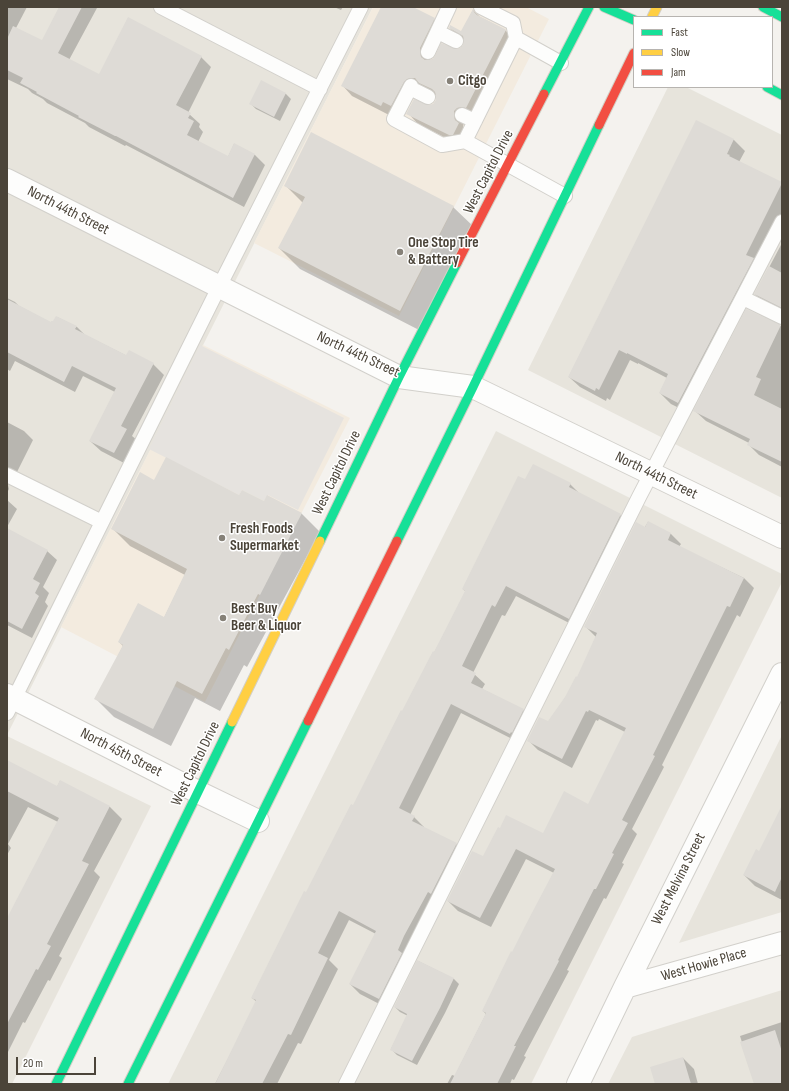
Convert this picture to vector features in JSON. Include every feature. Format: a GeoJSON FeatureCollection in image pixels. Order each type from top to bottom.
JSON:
{"type":"FeatureCollection","features":[{"type":"Feature","properties":{"kind":"main road","name":"West Capitol Drive"},"geometry":{"type":"LineString","coordinates":[[56,1084],[399,377],[589,7]]}},
{"type":"Feature","properties":{"kind":"main road"},"geometry":{"type":"LineString","coordinates":[[604,7],[633,20]]}},
{"type":"Feature","properties":{"kind":"main road"},"geometry":{"type":"LineString","coordinates":[[652,16],[657,7]]}},
{"type":"Feature","properties":{"kind":"main road"},"geometry":{"type":"LineString","coordinates":[[763,7],[782,17]]}},
{"type":"Feature","properties":{"kind":"main road"},"geometry":{"type":"LineString","coordinates":[[128,1084],[473,387],[633,55]]}},
{"type":"Feature","properties":{"kind":"main road"},"geometry":{"type":"LineString","coordinates":[[769,88],[782,94]]}},
{"type":"Feature","properties":{"kind":"street","name":"North 44th Street"},"geometry":{"type":"LineString","coordinates":[[7,180],[399,377],[473,387],[782,537]]}},
{"type":"Feature","properties":{"kind":"street","name":"West Melvina Street"},"geometry":{"type":"LineString","coordinates":[[578,1084],[782,674]]}},
{"type":"Feature","properties":{"kind":"street","name":"North 45th Street"},"geometry":{"type":"LineString","coordinates":[[9,702],[258,821]]}},
{"type":"Feature","properties":{"kind":"street","name":"West Howie Place"},"geometry":{"type":"LineString","coordinates":[[625,987],[782,943]]}},
{"type":"Feature","properties":{"kind":"lane"},"geometry":{"type":"LineString","coordinates":[[161,7],[320,89]]}},
{"type":"Feature","properties":{"kind":"lane"},"geometry":{"type":"LineString","coordinates":[[9,702],[102,522],[361,7]]}},
{"type":"Feature","properties":{"kind":"lane"},"geometry":{"type":"LineString","coordinates":[[428,52],[450,7]]}},
{"type":"Feature","properties":{"kind":"lane"},"geometry":{"type":"LineString","coordinates":[[465,141],[469,118],[483,89],[497,62],[516,38],[513,23],[481,7]]}},
{"type":"Feature","properties":{"kind":"lane"},"geometry":{"type":"LineString","coordinates":[[438,32],[456,41]]}},
{"type":"Feature","properties":{"kind":"lane"},"geometry":{"type":"LineString","coordinates":[[516,38],[561,62]]}},
{"type":"Feature","properties":{"kind":"lane"},"geometry":{"type":"LineString","coordinates":[[428,97],[411,87],[394,120],[442,145],[465,141],[565,196]]}},
{"type":"Feature","properties":{"kind":"lane"},"geometry":{"type":"LineString","coordinates":[[346,1084],[651,474],[782,222]]}},
{"type":"Feature","properties":{"kind":"lane"},"geometry":{"type":"LineString","coordinates":[[743,298],[782,317]]}},
{"type":"Feature","properties":{"kind":"lane"},"geometry":{"type":"LineString","coordinates":[[7,475],[102,522]]}},
{"type":"Feature","properties":{"kind":"shaded area"},"geometry":{"type":"Polygon","coordinates":[[[7,7],[373,7],[7,735],[7,7]]]}},
{"type":"Feature","properties":{"kind":"shaded area"},"geometry":{"type":"Polygon","coordinates":[[[373,7],[526,7],[549,19],[399,316],[254,243],[373,7]]]}},
{"type":"Feature","properties":{"kind":"shaded area"},"geometry":{"type":"Polygon","coordinates":[[[668,88],[688,88],[782,135],[782,498],[528,370],[668,88]]]}},
{"type":"Feature","properties":{"kind":"shaded area"},"geometry":{"type":"Polygon","coordinates":[[[200,345],[344,418],[298,510],[268,495],[264,501],[242,490],[239,495],[149,449],[200,345]]]}},
{"type":"Feature","properties":{"kind":"shaded area"},"geometry":{"type":"Polygon","coordinates":[[[203,345],[350,418],[205,702],[61,627],[203,345]]]}},
{"type":"Feature","properties":{"kind":"shaded area"},"geometry":{"type":"Polygon","coordinates":[[[496,431],[782,574],[782,582],[531,1084],[168,1084],[496,431]]]}},
{"type":"Feature","properties":{"kind":"shaded area"},"geometry":{"type":"Polygon","coordinates":[[[782,735],[782,912],[679,943],[782,735]]]}},
{"type":"Feature","properties":{"kind":"shaded area"},"geometry":{"type":"Polygon","coordinates":[[[7,736],[151,806],[12,1084],[7,1084],[7,736]]]}},
{"type":"Feature","properties":{"kind":"shaded area"},"geometry":{"type":"Polygon","coordinates":[[[782,990],[782,1084],[608,1084],[632,1037],[782,990]]]}},
{"type":"Feature","properties":{"kind":"building"},"geometry":{"type":"Polygon","coordinates":[[[59,7],[82,7],[58,53],[99,74],[128,17],[202,56],[176,105],[191,113],[188,118],[194,121],[187,135],[228,156],[234,143],[255,154],[233,198],[78,117],[79,116],[20,83],[23,78],[7,70],[7,39],[13,26],[42,40],[59,7]]]}},
{"type":"Feature","properties":{"kind":"building"},"geometry":{"type":"Polygon","coordinates":[[[381,7],[413,7],[435,18],[420,48],[421,57],[425,60],[433,59],[441,43],[456,49],[463,45],[463,36],[449,28],[450,25],[461,31],[473,9],[477,15],[506,30],[466,108],[457,108],[454,111],[455,120],[459,123],[453,135],[449,135],[406,114],[414,99],[428,105],[433,104],[436,100],[435,92],[419,83],[415,78],[407,79],[404,82],[391,106],[383,102],[381,106],[341,86],[381,7]]]}},
{"type":"Feature","properties":{"kind":"building"},"geometry":{"type":"Polygon","coordinates":[[[261,80],[286,93],[274,117],[249,104],[261,80]]]}},
{"type":"Feature","properties":{"kind":"building"},"geometry":{"type":"Polygon","coordinates":[[[696,120],[734,139],[727,154],[730,155],[729,156],[782,183],[746,255],[754,258],[678,403],[659,393],[668,374],[619,350],[599,390],[596,388],[595,391],[568,377],[696,120]]]}},
{"type":"Feature","properties":{"kind":"building"},"geometry":{"type":"Polygon","coordinates":[[[311,132],[454,206],[400,311],[278,248],[305,197],[284,186],[311,132]]]}},
{"type":"Feature","properties":{"kind":"building"},"geometry":{"type":"Polygon","coordinates":[[[769,266],[782,273],[782,308],[754,294],[769,266]]]}},
{"type":"Feature","properties":{"kind":"building"},"geometry":{"type":"Polygon","coordinates":[[[7,299],[51,322],[56,316],[77,326],[75,329],[126,355],[129,350],[154,363],[121,426],[127,429],[114,453],[89,441],[116,388],[72,366],[64,382],[7,352],[7,299]]]}},
{"type":"Feature","properties":{"kind":"building"},"geometry":{"type":"Polygon","coordinates":[[[746,309],[781,325],[756,377],[761,379],[754,395],[782,409],[782,462],[747,445],[750,439],[693,411],[746,309]]]}},
{"type":"Feature","properties":{"kind":"building"},"geometry":{"type":"Polygon","coordinates":[[[166,457],[239,495],[242,490],[264,501],[267,495],[302,513],[260,595],[258,594],[229,650],[226,648],[202,694],[177,681],[153,729],[94,699],[123,645],[118,642],[138,603],[164,617],[187,569],[111,529],[140,472],[154,480],[166,457]]]}},
{"type":"Feature","properties":{"kind":"building"},"geometry":{"type":"Polygon","coordinates":[[[533,464],[571,483],[569,487],[621,514],[569,619],[506,586],[495,607],[492,605],[462,666],[476,673],[471,683],[524,709],[512,733],[511,732],[510,734],[451,704],[399,808],[415,816],[412,821],[457,843],[431,894],[428,892],[404,936],[398,950],[402,953],[379,999],[349,984],[376,931],[339,911],[318,953],[328,958],[291,1035],[288,1034],[262,1084],[215,1084],[256,1000],[251,998],[304,891],[306,892],[351,804],[353,805],[401,710],[402,711],[433,651],[434,652],[465,591],[462,589],[518,476],[525,479],[533,464]]]}},
{"type":"Feature","properties":{"kind":"building"},"geometry":{"type":"Polygon","coordinates":[[[648,521],[671,533],[668,540],[744,578],[730,607],[727,606],[653,755],[655,756],[622,820],[628,823],[612,853],[614,854],[596,889],[594,889],[558,960],[559,961],[514,1046],[516,1046],[497,1084],[450,1084],[486,1013],[482,1011],[511,951],[512,952],[555,869],[516,849],[480,918],[447,901],[472,851],[483,856],[506,815],[543,833],[564,791],[588,804],[626,728],[589,710],[588,712],[586,711],[562,759],[527,741],[539,717],[548,721],[565,697],[576,676],[577,677],[597,633],[584,627],[636,522],[645,527],[648,521]]]}},
{"type":"Feature","properties":{"kind":"building"},"geometry":{"type":"Polygon","coordinates":[[[7,528],[48,550],[33,579],[40,583],[35,593],[39,596],[22,629],[7,621],[7,528]]]}},
{"type":"Feature","properties":{"kind":"building"},"geometry":{"type":"Polygon","coordinates":[[[7,760],[57,786],[60,780],[110,806],[82,861],[89,864],[47,944],[51,946],[38,970],[36,969],[7,1024],[7,918],[59,818],[7,791],[7,760]]]}},
{"type":"Feature","properties":{"kind":"building"},"geometry":{"type":"Polygon","coordinates":[[[782,805],[782,877],[775,892],[743,875],[756,849],[759,851],[782,805]]]}},
{"type":"Feature","properties":{"kind":"building"},"geometry":{"type":"Polygon","coordinates":[[[417,960],[454,978],[412,1061],[390,1050],[407,1014],[394,1007],[417,960]]]}},
{"type":"Feature","properties":{"kind":"building"},"geometry":{"type":"Polygon","coordinates":[[[775,1030],[782,1052],[782,1084],[754,1084],[740,1042],[775,1030]]]}},
{"type":"Feature","properties":{"kind":"building"},"geometry":{"type":"Polygon","coordinates":[[[683,1057],[691,1084],[655,1084],[650,1067],[683,1057]]]}},
{"type":"Feature","properties":{"kind":"traffic: fast"},"geometry":{"type":"LineString","coordinates":[[544,94],[589,7]]}},
{"type":"Feature","properties":{"kind":"traffic: fast"},"geometry":{"type":"LineString","coordinates":[[604,7],[633,20]]}},
{"type":"Feature","properties":{"kind":"traffic: fast"},"geometry":{"type":"LineString","coordinates":[[763,7],[782,17]]}},
{"type":"Feature","properties":{"kind":"traffic: fast"},"geometry":{"type":"LineString","coordinates":[[769,88],[782,95]]}},
{"type":"Feature","properties":{"kind":"traffic: fast"},"geometry":{"type":"LineString","coordinates":[[397,541],[599,125]]}},
{"type":"Feature","properties":{"kind":"traffic: fast"},"geometry":{"type":"LineString","coordinates":[[320,541],[399,377],[457,263]]}},
{"type":"Feature","properties":{"kind":"traffic: fast"},"geometry":{"type":"LineString","coordinates":[[128,1084],[308,721]]}},
{"type":"Feature","properties":{"kind":"traffic: fast"},"geometry":{"type":"LineString","coordinates":[[56,1084],[232,722]]}},
{"type":"Feature","properties":{"kind":"traffic: slow"},"geometry":{"type":"LineString","coordinates":[[652,16],[657,7]]}},
{"type":"Feature","properties":{"kind":"traffic: slow"},"geometry":{"type":"LineString","coordinates":[[232,722],[320,541]]}},
{"type":"Feature","properties":{"kind":"traffic: jam"},"geometry":{"type":"LineString","coordinates":[[599,125],[633,55]]}},
{"type":"Feature","properties":{"kind":"traffic: jam"},"geometry":{"type":"LineString","coordinates":[[457,263],[544,94]]}},
{"type":"Feature","properties":{"kind":"traffic: jam"},"geometry":{"type":"LineString","coordinates":[[308,721],[397,541]]}},
{"type":"Feature","properties":{"kind":"place","name":"Citgo"},"geometry":{"type":"Point","coordinates":[450,81]}},
{"type":"Feature","properties":{"kind":"place","name":"One Stop Tire & Battery"},"geometry":{"type":"Point","coordinates":[400,252]}},
{"type":"Feature","properties":{"kind":"place","name":"Fresh Foods Supermarket"},"geometry":{"type":"Point","coordinates":[222,538]}},
{"type":"Feature","properties":{"kind":"place","name":"Best Buy Beer & Liquor"},"geometry":{"type":"Point","coordinates":[223,618]}}]}
